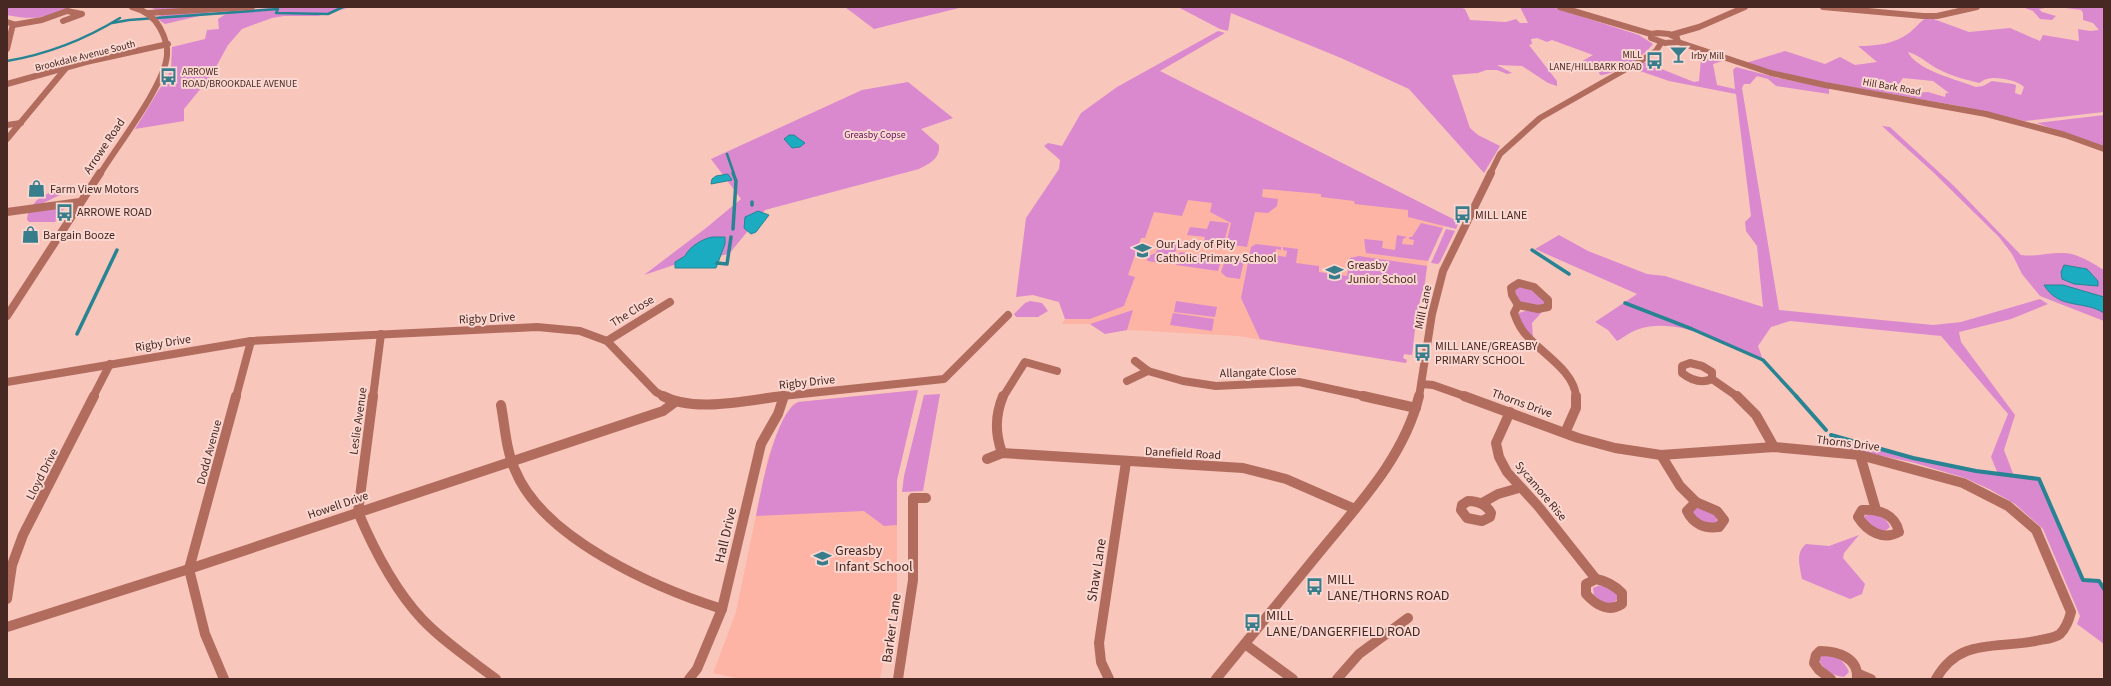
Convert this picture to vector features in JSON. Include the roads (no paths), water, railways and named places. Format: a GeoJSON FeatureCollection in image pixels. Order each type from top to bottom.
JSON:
{"type":"FeatureCollection","features":[{"type":"Feature","properties":{"kind":"street"},"geometry":{"type":"LineString","coordinates":[[132,7],[148,12],[155,19],[168,44]]}},
{"type":"Feature","properties":{"kind":"street"},"geometry":{"type":"LineString","coordinates":[[148,12],[252,7]]}},
{"type":"Feature","properties":{"kind":"street"},"geometry":{"type":"LineString","coordinates":[[1560,7],[1651,34],[1658,33],[1671,35],[1677,38],[1678,42],[1670,44],[1661,43],[1651,38],[1651,34]]}},
{"type":"Feature","properties":{"kind":"street"},"geometry":{"type":"LineString","coordinates":[[1671,35],[1699,27],[1744,7]]}},
{"type":"Feature","properties":{"kind":"street"},"geometry":{"type":"LineString","coordinates":[[1823,7],[1938,16],[1977,7]]}},
{"type":"Feature","properties":{"kind":"street"},"geometry":{"type":"LineString","coordinates":[[7,22],[13,25],[42,20],[67,11],[82,14],[63,21]]}},
{"type":"Feature","properties":{"kind":"street"},"geometry":{"type":"LineString","coordinates":[[7,49],[13,25]]}},
{"type":"Feature","properties":{"kind":"street","name":"Hill Bark Road"},"geometry":{"type":"LineString","coordinates":[[1678,42],[1753,68],[1786,77],[1975,111],[2027,124],[2104,150]]}},
{"type":"Feature","properties":{"kind":"street","name":"Mill Lane"},"geometry":{"type":"LineString","coordinates":[[1216,679],[1374,486],[1400,445],[1416,408],[1422,384],[1432,314],[1443,271],[1500,154],[1540,118],[1642,60],[1656,51],[1661,43]]}},
{"type":"Feature","properties":{"kind":"street","name":"Brookdale Avenue South"},"geometry":{"type":"LineString","coordinates":[[7,84],[66,68],[168,44]]}},
{"type":"Feature","properties":{"kind":"street","name":"Arrowe Road"},"geometry":{"type":"LineString","coordinates":[[7,316],[157,85],[166,64],[168,44]]}},
{"type":"Feature","properties":{"kind":"street"},"geometry":{"type":"LineString","coordinates":[[7,139],[66,68]]}},
{"type":"Feature","properties":{"kind":"street"},"geometry":{"type":"LineString","coordinates":[[7,125],[21,123]]}},
{"type":"Feature","properties":{"kind":"street"},"geometry":{"type":"LineString","coordinates":[[7,212],[80,202]]}},
{"type":"Feature","properties":{"kind":"street"},"geometry":{"type":"LineString","coordinates":[[1519,283],[1527,284],[1541,292],[1548,300],[1549,304],[1548,307],[1538,309],[1518,305],[1512,295],[1511,288],[1519,283]]}},
{"type":"Feature","properties":{"kind":"street","name":"The Close"},"geometry":{"type":"LineString","coordinates":[[607,341],[670,302]]}},
{"type":"Feature","properties":{"kind":"street"},"geometry":{"type":"LineString","coordinates":[[1518,305],[1514,313],[1518,327],[1560,369],[1574,391],[1576,408],[1565,433]]}},
{"type":"Feature","properties":{"kind":"street","name":"Rigby Drive"},"geometry":{"type":"LineString","coordinates":[[7,382],[251,341],[538,327],[580,331],[607,341],[656,392],[675,402],[701,405],[944,379],[1008,315]]}},
{"type":"Feature","properties":{"kind":"street","name":"Leslie Avenue"},"geometry":{"type":"LineString","coordinates":[[358,512],[381,334]]}},
{"type":"Feature","properties":{"kind":"street","name":"Dodd Avenue"},"geometry":{"type":"LineString","coordinates":[[188,569],[251,341]]}},
{"type":"Feature","properties":{"kind":"street","name":"Allangate Close"},"geometry":{"type":"LineString","coordinates":[[1135,361],[1148,371],[1183,381],[1216,386],[1299,382],[1416,408]]}},
{"type":"Feature","properties":{"kind":"street"},"geometry":{"type":"LineString","coordinates":[[1002,454],[998,445],[996,424],[1006,387],[1025,362],[1057,370]]}},
{"type":"Feature","properties":{"kind":"street","name":"Lloyd Drive"},"geometry":{"type":"LineString","coordinates":[[7,599],[12,565],[23,535],[110,364]]}},
{"type":"Feature","properties":{"kind":"street"},"geometry":{"type":"LineString","coordinates":[[1127,382],[1148,371]]}},
{"type":"Feature","properties":{"kind":"street"},"geometry":{"type":"LineString","coordinates":[[1712,379],[1744,400],[1761,423],[1774,447]]}},
{"type":"Feature","properties":{"kind":"street","name":"Thorns Drive"},"geometry":{"type":"LineString","coordinates":[[1422,384],[1433,385],[1565,433],[1615,448],[1661,455],[1774,447],[1860,455],[1963,483],[2008,506],[2036,530],[2071,612],[2067,624],[2059,635],[2039,642],[1978,648],[1962,652],[1949,659],[1941,668],[1936,679]]}},
{"type":"Feature","properties":{"kind":"street","name":"Hall Drive"},"geometry":{"type":"LineString","coordinates":[[689,679],[697,669],[722,609],[761,444],[778,414],[784,396]]}},
{"type":"Feature","properties":{"kind":"street","name":"Howell Drive"},"geometry":{"type":"LineString","coordinates":[[7,627],[188,569],[663,411],[675,402]]}},
{"type":"Feature","properties":{"kind":"street"},"geometry":{"type":"LineString","coordinates":[[502,405],[512,461],[519,478],[551,518],[596,553],[643,580],[697,602],[722,609]]}},
{"type":"Feature","properties":{"kind":"street","name":"Sycamore Rise"},"geometry":{"type":"LineString","coordinates":[[1510,412],[1496,442],[1499,457],[1506,472],[1519,488],[1538,506],[1596,579]]}},
{"type":"Feature","properties":{"kind":"street","name":"Danefield Road"},"geometry":{"type":"LineString","coordinates":[[987,459],[1002,454],[1243,468],[1257,470],[1330,497],[1355,509]]}},
{"type":"Feature","properties":{"kind":"street"},"geometry":{"type":"LineString","coordinates":[[1661,455],[1680,486],[1696,502]]}},
{"type":"Feature","properties":{"kind":"street"},"geometry":{"type":"LineString","coordinates":[[1860,455],[1876,510]]}},
{"type":"Feature","properties":{"kind":"street","name":"Shaw Lane"},"geometry":{"type":"LineString","coordinates":[[1109,679],[1102,671],[1099,656],[1099,643],[1126,462]]}},
{"type":"Feature","properties":{"kind":"street"},"geometry":{"type":"LineString","coordinates":[[1482,503],[1498,494],[1519,488]]}},
{"type":"Feature","properties":{"kind":"street","name":"Barker Lane"},"geometry":{"type":"LineString","coordinates":[[898,679],[913,580],[913,498],[926,498]]}},
{"type":"Feature","properties":{"kind":"street"},"geometry":{"type":"LineString","coordinates":[[358,512],[369,539],[388,574],[415,610],[448,643],[496,679]]}},
{"type":"Feature","properties":{"kind":"street"},"geometry":{"type":"LineString","coordinates":[[188,569],[205,634],[224,679]]}},
{"type":"Feature","properties":{"kind":"street"},"geometry":{"type":"LineString","coordinates":[[1337,679],[1359,654],[1408,618]]}},
{"type":"Feature","properties":{"kind":"street"},"geometry":{"type":"LineString","coordinates":[[1245,644],[1293,679]]}},
{"type":"Feature","properties":{"kind":"street"},"geometry":{"type":"LineString","coordinates":[[1831,679],[1820,672],[1815,665],[1814,659],[1820,651],[1827,650],[1844,656],[1852,661],[1858,677],[1871,679]]}},
{"type":"Feature","properties":{"kind":"water"},"geometry":{"type":"Polygon","coordinates":[[[789,135],[794,135],[805,143],[800,147],[792,148],[784,139],[789,135]]]}},
{"type":"Feature","properties":{"kind":"water"},"geometry":{"type":"Polygon","coordinates":[[[728,174],[732,180],[711,184],[712,179],[716,176],[728,174]]]}},
{"type":"Feature","properties":{"kind":"water"},"geometry":{"type":"Polygon","coordinates":[[[758,211],[769,215],[756,232],[751,234],[744,228],[745,217],[758,211]]]}},
{"type":"Feature","properties":{"kind":"water"},"geometry":{"type":"Polygon","coordinates":[[[712,237],[725,237],[725,244],[716,268],[675,268],[675,262],[685,256],[700,242],[712,237]]]}},
{"type":"Feature","properties":{"kind":"water"},"geometry":{"type":"Polygon","coordinates":[[[2064,265],[2087,269],[2098,281],[2098,286],[2074,284],[2062,279],[2061,272],[2064,265]]]}},
{"type":"Feature","properties":{"kind":"water"},"geometry":{"type":"Polygon","coordinates":[[[2044,285],[2063,285],[2104,297],[2104,313],[2096,309],[2072,304],[2057,298],[2050,293],[2044,285]]]}},
{"type":"Feature","properties":{"kind":"waterway"},"geometry":{"type":"LineString","coordinates":[[112,23],[129,20],[278,9],[276,13],[328,14],[343,7]]}},
{"type":"Feature","properties":{"kind":"waterway"},"geometry":{"type":"LineString","coordinates":[[7,61],[66,45],[93,33],[120,18]]}},
{"type":"Feature","properties":{"kind":"waterway"},"geometry":{"type":"LineString","coordinates":[[727,154],[734,174]]}},
{"type":"Feature","properties":{"kind":"waterway"},"geometry":{"type":"LineString","coordinates":[[733,173],[736,181],[733,229]]}},
{"type":"Feature","properties":{"kind":"waterway"},"geometry":{"type":"LineString","coordinates":[[717,263],[727,264],[731,237]]}},
{"type":"Feature","properties":{"kind":"waterway"},"geometry":{"type":"LineString","coordinates":[[77,334],[117,250]]}},
{"type":"Feature","properties":{"kind":"waterway"},"geometry":{"type":"LineString","coordinates":[[1532,250],[1569,274]]}},
{"type":"Feature","properties":{"kind":"waterway"},"geometry":{"type":"LineString","coordinates":[[1625,303],[1692,329],[1763,360],[1797,397]]}},
{"type":"Feature","properties":{"kind":"waterway"},"geometry":{"type":"LineString","coordinates":[[1796,396],[1826,430]]}},
{"type":"Feature","properties":{"kind":"waterway"},"geometry":{"type":"LineString","coordinates":[[1831,435],[1913,458],[1976,471],[2039,479],[2083,580],[2099,581],[2104,589]]}},
{"type":"Feature","properties":{"kind":"place","name":"Irby Mill"},"geometry":{"type":"Point","coordinates":[1678,55]}},
{"type":"Feature","properties":{"kind":"place","name":"MILL LANE/HILLBARK ROAD"},"geometry":{"type":"Point","coordinates":[1655,60]}},
{"type":"Feature","properties":{"kind":"place","name":"ARROWE ROAD/BROOKDALE AVENUE"},"geometry":{"type":"Point","coordinates":[169,77]}},
{"type":"Feature","properties":{"kind":"place","name":"Farm View Motors"},"geometry":{"type":"Point","coordinates":[37,189]}},
{"type":"Feature","properties":{"kind":"place","name":"ARROWE ROAD"},"geometry":{"type":"Point","coordinates":[64,212]}},
{"type":"Feature","properties":{"kind":"place","name":"MILL LANE"},"geometry":{"type":"Point","coordinates":[1462,215]}},
{"type":"Feature","properties":{"kind":"place","name":"Bargain Booze"},"geometry":{"type":"Point","coordinates":[30,235]}},
{"type":"Feature","properties":{"kind":"place","name":"Our Lady of Pity Catholic Primary School"},"geometry":{"type":"Point","coordinates":[1143,251]}},
{"type":"Feature","properties":{"kind":"place","name":"Greasby Junior School"},"geometry":{"type":"Point","coordinates":[1334,272]}},
{"type":"Feature","properties":{"kind":"place","name":"MILL LANE/GREASBY PRIMARY SCHOOL"},"geometry":{"type":"Point","coordinates":[1422,353]}},
{"type":"Feature","properties":{"kind":"place","name":"Greasby Infant School"},"geometry":{"type":"Point","coordinates":[822,558]}},
{"type":"Feature","properties":{"kind":"place","name":"MILL LANE/THORNS ROAD"},"geometry":{"type":"Point","coordinates":[1314,587]}},
{"type":"Feature","properties":{"kind":"place","name":"MILL LANE/DANGERFIELD ROAD"},"geometry":{"type":"Point","coordinates":[1253,623]}},
{"type":"Feature","properties":{"kind":"park label","name":"Greasby Copse"},"geometry":{"type":"Point","coordinates":[875,134]}}]}
